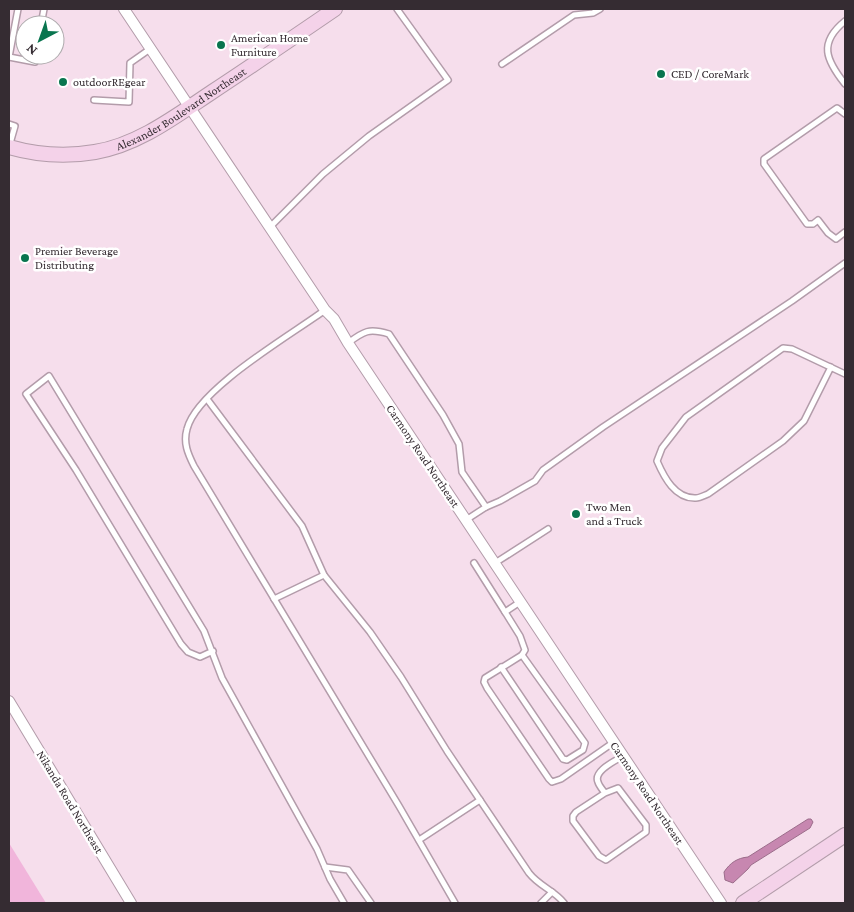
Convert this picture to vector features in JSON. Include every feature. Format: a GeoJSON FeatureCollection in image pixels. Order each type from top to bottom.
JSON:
{"type":"FeatureCollection","features":[{"type":"Feature","properties":{"kind":"street","name":"Carmony Road Northeast"},"geometry":{"type":"LineString","coordinates":[[124,9],[325,310],[334,319],[348,344],[721,903]]}},
{"type":"Feature","properties":{"kind":"street","name":"Alexander Boulevard Northeast"},"geometry":{"type":"LineString","coordinates":[[9,148],[32,154],[62,155],[95,152],[134,140],[190,107],[335,9]]}},
{"type":"Feature","properties":{"kind":"street","name":"Nikanda Road Northeast"},"geometry":{"type":"LineString","coordinates":[[9,701],[131,903]]}},
{"type":"Feature","properties":{"kind":"street"},"geometry":{"type":"LineString","coordinates":[[743,903],[845,835]]}},
{"type":"Feature","properties":{"kind":"lane"},"geometry":{"type":"LineString","coordinates":[[9,57],[18,9]]}},
{"type":"Feature","properties":{"kind":"lane"},"geometry":{"type":"LineString","coordinates":[[270,228],[322,174],[369,136],[448,80],[397,9]]}},
{"type":"Feature","properties":{"kind":"lane"},"geometry":{"type":"LineString","coordinates":[[502,64],[574,15],[593,13],[600,9]]}},
{"type":"Feature","properties":{"kind":"lane"},"geometry":{"type":"LineString","coordinates":[[845,21],[838,27],[827,46],[827,54],[832,66],[845,84]]}},
{"type":"Feature","properties":{"kind":"lane"},"geometry":{"type":"LineString","coordinates":[[94,100],[129,102],[130,63],[151,49]]}},
{"type":"Feature","properties":{"kind":"lane"},"geometry":{"type":"LineString","coordinates":[[845,114],[837,108],[764,159],[764,164],[807,224],[813,224],[818,220],[828,233],[836,239],[845,232]]}},
{"type":"Feature","properties":{"kind":"lane"},"geometry":{"type":"LineString","coordinates":[[9,124],[15,126],[9,148]]}},
{"type":"Feature","properties":{"kind":"lane"},"geometry":{"type":"LineString","coordinates":[[466,521],[486,507],[500,501],[535,480],[543,470],[603,427],[799,296],[845,263]]}},
{"type":"Feature","properties":{"kind":"lane"},"geometry":{"type":"LineString","coordinates":[[325,310],[242,368],[196,410],[187,429],[187,453],[455,903]]}},
{"type":"Feature","properties":{"kind":"lane"},"geometry":{"type":"LineString","coordinates":[[348,344],[364,332],[376,330],[389,334],[443,415],[459,444],[462,472],[486,507]]}},
{"type":"Feature","properties":{"kind":"lane"},"geometry":{"type":"LineString","coordinates":[[831,367],[804,421],[783,441],[708,494],[696,498],[679,494],[664,477],[657,461],[662,448],[686,417],[783,348],[792,349],[831,367],[845,374]]}},
{"type":"Feature","properties":{"kind":"lane"},"geometry":{"type":"LineString","coordinates":[[213,651],[200,657],[188,652],[181,644],[76,470],[26,394],[49,376],[204,631],[213,651],[222,678],[303,824],[344,903]]}},
{"type":"Feature","properties":{"kind":"lane"},"geometry":{"type":"LineString","coordinates":[[207,399],[302,526],[324,575],[370,632],[534,879],[564,903]]}},
{"type":"Feature","properties":{"kind":"lane"},"geometry":{"type":"LineString","coordinates":[[494,563],[548,529]]}},
{"type":"Feature","properties":{"kind":"lane"},"geometry":{"type":"LineString","coordinates":[[474,563],[520,636],[525,650],[522,655],[485,678],[484,682],[543,771],[552,782],[561,779],[614,742]]}},
{"type":"Feature","properties":{"kind":"lane"},"geometry":{"type":"LineString","coordinates":[[274,599],[324,575]]}},
{"type":"Feature","properties":{"kind":"lane"},"geometry":{"type":"LineString","coordinates":[[505,612],[520,602]]}},
{"type":"Feature","properties":{"kind":"lane"},"geometry":{"type":"LineString","coordinates":[[501,667],[563,759],[567,760],[583,750],[585,744],[522,655]]}},
{"type":"Feature","properties":{"kind":"lane"},"geometry":{"type":"LineString","coordinates":[[605,793],[597,782],[597,776],[601,771],[623,756]]}},
{"type":"Feature","properties":{"kind":"lane"},"geometry":{"type":"LineString","coordinates":[[618,788],[647,829],[646,832],[606,860],[599,856],[573,821],[573,816],[576,812],[605,793],[618,788]]}},
{"type":"Feature","properties":{"kind":"lane"},"geometry":{"type":"LineString","coordinates":[[419,840],[480,800]]}},
{"type":"Feature","properties":{"kind":"lane"},"geometry":{"type":"LineString","coordinates":[[325,867],[348,870],[371,903]]}},
{"type":"Feature","properties":{"kind":"lane"},"geometry":{"type":"LineString","coordinates":[[541,903],[552,892]]}},
{"type":"Feature","properties":{"kind":"shaded area"},"geometry":{"type":"Polygon","coordinates":[[[808,819],[811,819],[813,822],[810,828],[751,865],[733,883],[725,880],[724,872],[734,862],[740,858],[748,857],[808,819]]]}},
{"type":"Feature","properties":{"kind":"shaded area"},"geometry":{"type":"Polygon","coordinates":[[[9,843],[46,903],[9,903],[9,843]]]}},
{"type":"Feature","properties":{"kind":"place","name":"American Home Furniture"},"geometry":{"type":"Point","coordinates":[221,45]}},
{"type":"Feature","properties":{"kind":"place","name":"CED / CoreMark"},"geometry":{"type":"Point","coordinates":[661,74]}},
{"type":"Feature","properties":{"kind":"place","name":"outdoorREgear"},"geometry":{"type":"Point","coordinates":[63,82]}},
{"type":"Feature","properties":{"kind":"place","name":"Premier Beverage Distributing"},"geometry":{"type":"Point","coordinates":[25,258]}},
{"type":"Feature","properties":{"kind":"place","name":"Two Men and a Truck"},"geometry":{"type":"Point","coordinates":[576,514]}}]}
